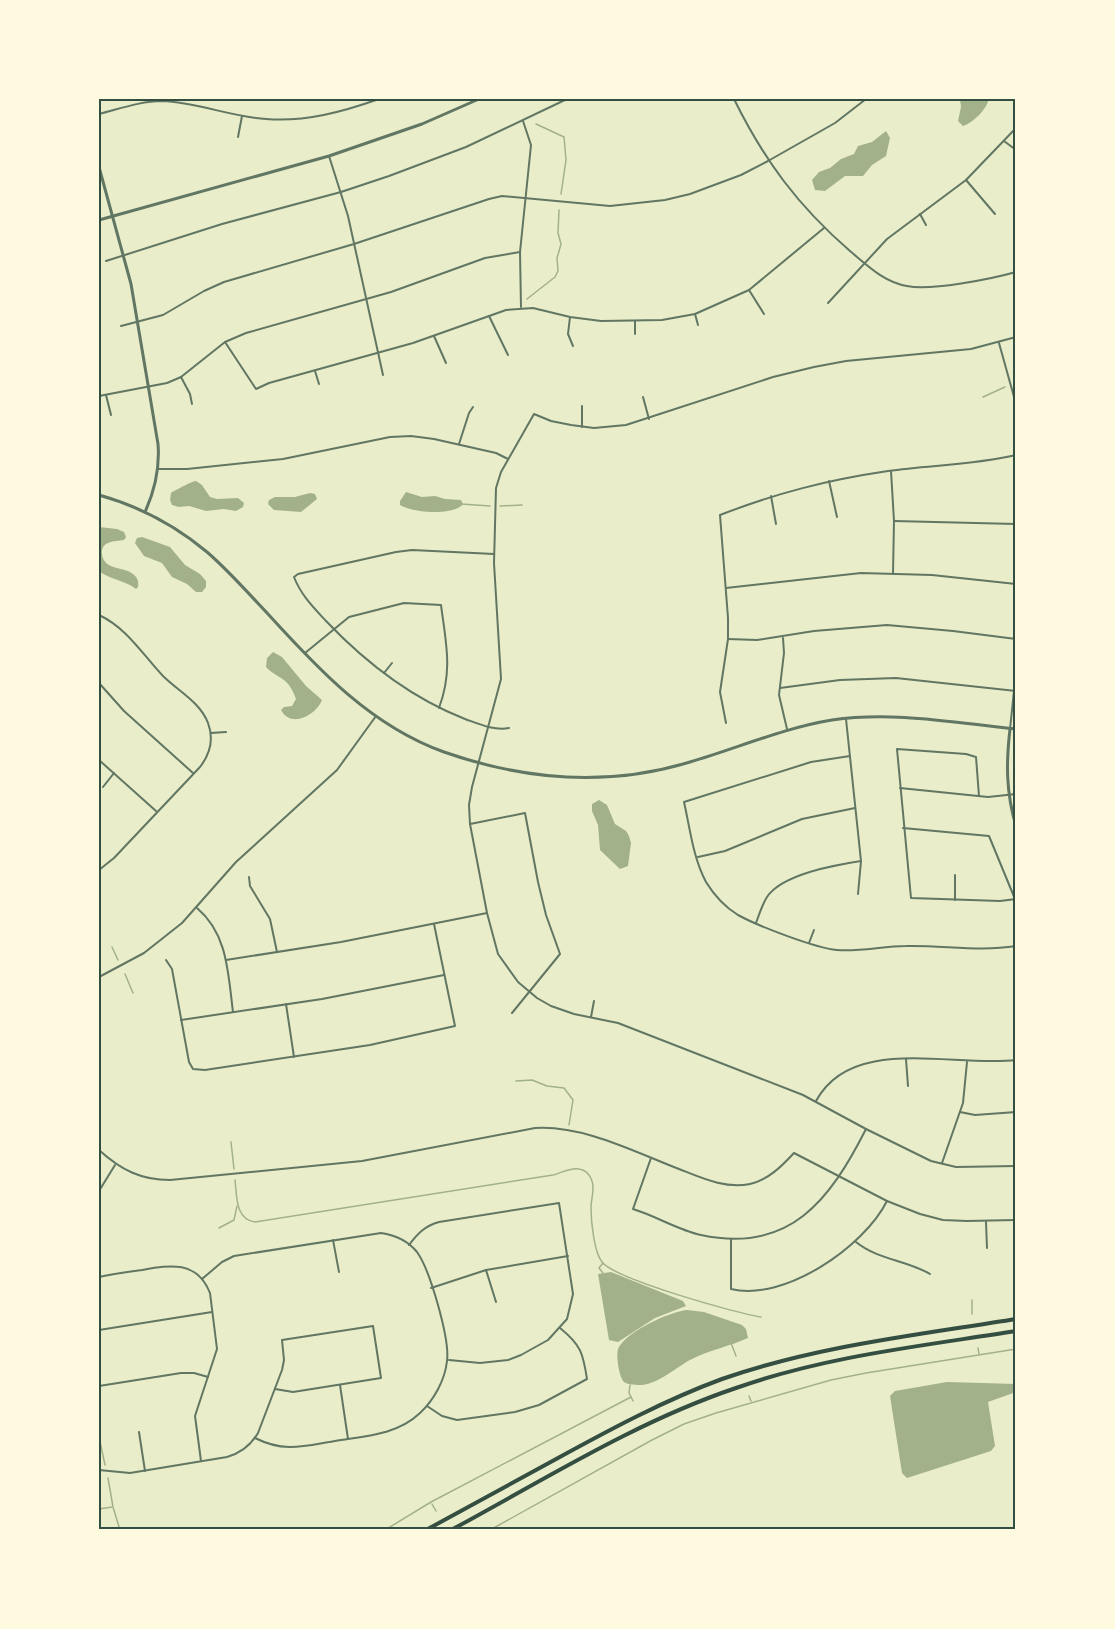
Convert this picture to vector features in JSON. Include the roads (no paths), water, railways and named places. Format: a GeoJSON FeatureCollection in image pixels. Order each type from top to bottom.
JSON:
{"type":"FeatureCollection","features":[{"type":"Feature","properties":{"kind":"highway"},"geometry":{"type":"LineString","coordinates":[[426,1530],[637,1416],[722,1379],[833,1349],[1016,1319]]}},
{"type":"Feature","properties":{"kind":"highway"},"geometry":{"type":"LineString","coordinates":[[451,1530],[638,1429],[722,1392],[817,1365],[1016,1331]]}},
{"type":"Feature","properties":{"kind":"street"},"geometry":{"type":"LineString","coordinates":[[99,114],[148,101],[163,101],[242,116],[266,119],[305,119],[343,111],[379,99]]}},
{"type":"Feature","properties":{"kind":"street"},"geometry":{"type":"LineString","coordinates":[[99,220],[329,156],[422,124],[479,99]]}},
{"type":"Feature","properties":{"kind":"street"},"geometry":{"type":"LineString","coordinates":[[106,261],[222,224],[341,192],[466,147],[567,99]]}},
{"type":"Feature","properties":{"kind":"street"},"geometry":{"type":"LineString","coordinates":[[734,99],[768,161],[799,201],[824,228],[865,264],[892,282],[921,288],[1016,272]]}},
{"type":"Feature","properties":{"kind":"street"},"geometry":{"type":"LineString","coordinates":[[121,326],[163,315],[224,282],[354,244],[480,201],[502,196],[609,206],[644,204],[690,194],[741,175],[768,161],[835,123],[866,99]]}},
{"type":"Feature","properties":{"kind":"street"},"geometry":{"type":"LineString","coordinates":[[238,137],[242,116]]}},
{"type":"Feature","properties":{"kind":"street"},"geometry":{"type":"LineString","coordinates":[[521,308],[520,252],[531,145],[523,121]]}},
{"type":"Feature","properties":{"kind":"street"},"geometry":{"type":"LineString","coordinates":[[828,303],[887,239],[966,180],[1016,128]]}},
{"type":"Feature","properties":{"kind":"street"},"geometry":{"type":"LineString","coordinates":[[1004,141],[1016,150]]}},
{"type":"Feature","properties":{"kind":"street"},"geometry":{"type":"LineString","coordinates":[[329,156],[354,244],[383,375]]}},
{"type":"Feature","properties":{"kind":"street"},"geometry":{"type":"LineString","coordinates":[[99,167],[139,322],[158,444],[156,482],[145,512]]}},
{"type":"Feature","properties":{"kind":"street"},"geometry":{"type":"LineString","coordinates":[[966,180],[995,214]]}},
{"type":"Feature","properties":{"kind":"street"},"geometry":{"type":"LineString","coordinates":[[920,214],[926,225]]}},
{"type":"Feature","properties":{"kind":"street"},"geometry":{"type":"LineString","coordinates":[[225,342],[256,389],[269,383],[434,336],[506,310],[521,308],[545,310],[570,317],[601,321],[662,320],[695,314],[749,291],[824,228]]}},
{"type":"Feature","properties":{"kind":"street"},"geometry":{"type":"LineString","coordinates":[[99,396],[167,383],[181,376],[225,342],[246,333],[365,300],[485,258],[520,252]]}},
{"type":"Feature","properties":{"kind":"street"},"geometry":{"type":"LineString","coordinates":[[749,291],[764,314]]}},
{"type":"Feature","properties":{"kind":"street"},"geometry":{"type":"LineString","coordinates":[[695,314],[698,325]]}},
{"type":"Feature","properties":{"kind":"street"},"geometry":{"type":"LineString","coordinates":[[489,316],[508,355]]}},
{"type":"Feature","properties":{"kind":"street"},"geometry":{"type":"LineString","coordinates":[[570,317],[568,334],[573,346]]}},
{"type":"Feature","properties":{"kind":"street"},"geometry":{"type":"LineString","coordinates":[[634,321],[635,334]]}},
{"type":"Feature","properties":{"kind":"street"},"geometry":{"type":"LineString","coordinates":[[434,336],[446,363]]}},
{"type":"Feature","properties":{"kind":"street"},"geometry":{"type":"LineString","coordinates":[[1016,337],[970,349],[846,361],[814,367],[773,377],[649,419],[614,427],[582,427],[551,421],[534,414],[508,459],[496,488],[494,554],[501,679],[470,796],[470,824],[498,954],[518,982],[529,992],[551,1006],[574,1014],[618,1023],[816,1101],[915,1155],[942,1164],[974,1168],[1016,1167]]}},
{"type":"Feature","properties":{"kind":"street"},"geometry":{"type":"LineString","coordinates":[[999,341],[1016,404]]}},
{"type":"Feature","properties":{"kind":"street"},"geometry":{"type":"LineString","coordinates":[[315,371],[319,384]]}},
{"type":"Feature","properties":{"kind":"street"},"geometry":{"type":"LineString","coordinates":[[181,376],[192,404]]}},
{"type":"Feature","properties":{"kind":"street"},"geometry":{"type":"LineString","coordinates":[[106,394],[111,415]]}},
{"type":"Feature","properties":{"kind":"street"},"geometry":{"type":"LineString","coordinates":[[643,397],[649,419]]}},
{"type":"Feature","properties":{"kind":"street"},"geometry":{"type":"LineString","coordinates":[[582,406],[582,427]]}},
{"type":"Feature","properties":{"kind":"street"},"geometry":{"type":"LineString","coordinates":[[459,444],[473,407]]}},
{"type":"Feature","properties":{"kind":"street"},"geometry":{"type":"LineString","coordinates":[[158,469],[187,469],[283,459],[390,437],[411,436],[459,444],[496,453],[508,459]]}},
{"type":"Feature","properties":{"kind":"street"},"geometry":{"type":"LineString","coordinates":[[726,723],[720,692],[728,639],[720,515],[771,496],[829,481],[891,471],[975,462],[1016,454]]}},
{"type":"Feature","properties":{"kind":"street"},"geometry":{"type":"LineString","coordinates":[[891,471],[894,521],[893,573]]}},
{"type":"Feature","properties":{"kind":"street"},"geometry":{"type":"LineString","coordinates":[[829,481],[837,517]]}},
{"type":"Feature","properties":{"kind":"street"},"geometry":{"type":"LineString","coordinates":[[99,495],[145,512],[186,536],[225,568],[342,690],[376,716],[421,742],[478,763],[536,775],[580,778],[622,776],[661,770],[787,729],[846,719],[891,717],[1016,729]]}},
{"type":"Feature","properties":{"kind":"street"},"geometry":{"type":"LineString","coordinates":[[771,496],[776,524]]}},
{"type":"Feature","properties":{"kind":"street"},"geometry":{"type":"LineString","coordinates":[[894,521],[1016,524]]}},
{"type":"Feature","properties":{"kind":"street"},"geometry":{"type":"LineString","coordinates":[[494,554],[412,550],[298,574],[294,577],[308,601],[333,628],[365,660],[404,688],[439,708],[489,727],[501,730],[509,728]]}},
{"type":"Feature","properties":{"kind":"street"},"geometry":{"type":"LineString","coordinates":[[726,588],[850,574],[893,573],[1016,584]]}},
{"type":"Feature","properties":{"kind":"street"},"geometry":{"type":"LineString","coordinates":[[305,653],[349,617],[404,603],[441,605],[449,668],[439,708]]}},
{"type":"Feature","properties":{"kind":"street"},"geometry":{"type":"LineString","coordinates":[[99,615],[125,633],[164,677],[199,708],[206,717],[211,733],[206,759],[114,858],[99,870]]}},
{"type":"Feature","properties":{"kind":"street"},"geometry":{"type":"LineString","coordinates":[[728,639],[757,640],[814,631],[887,625],[1016,639]]}},
{"type":"Feature","properties":{"kind":"street"},"geometry":{"type":"LineString","coordinates":[[783,637],[780,703],[787,729]]}},
{"type":"Feature","properties":{"kind":"street"},"geometry":{"type":"LineString","coordinates":[[384,673],[392,663]]}},
{"type":"Feature","properties":{"kind":"street"},"geometry":{"type":"LineString","coordinates":[[1016,672],[1007,764],[1008,795],[1016,826]]}},
{"type":"Feature","properties":{"kind":"street"},"geometry":{"type":"LineString","coordinates":[[780,688],[840,680],[896,678],[1015,691]]}},
{"type":"Feature","properties":{"kind":"street"},"geometry":{"type":"LineString","coordinates":[[99,683],[124,711],[193,773]]}},
{"type":"Feature","properties":{"kind":"street"},"geometry":{"type":"LineString","coordinates":[[99,977],[144,953],[182,924],[236,862],[337,771],[376,716]]}},
{"type":"Feature","properties":{"kind":"street"},"geometry":{"type":"LineString","coordinates":[[846,719],[861,861],[858,894]]}},
{"type":"Feature","properties":{"kind":"street"},"geometry":{"type":"LineString","coordinates":[[211,733],[226,732]]}},
{"type":"Feature","properties":{"kind":"street"},"geometry":{"type":"LineString","coordinates":[[903,828],[988,836],[1016,899],[1000,901],[911,898],[903,828],[897,749],[966,754],[976,757],[979,796]]}},
{"type":"Feature","properties":{"kind":"street"},"geometry":{"type":"LineString","coordinates":[[850,756],[811,762],[684,802],[697,858],[707,883],[722,902],[737,914],[756,923],[835,950],[856,951],[903,946],[989,948],[1016,946]]}},
{"type":"Feature","properties":{"kind":"street"},"geometry":{"type":"LineString","coordinates":[[99,760],[156,812]]}},
{"type":"Feature","properties":{"kind":"street"},"geometry":{"type":"LineString","coordinates":[[103,787],[114,773]]}},
{"type":"Feature","properties":{"kind":"street"},"geometry":{"type":"LineString","coordinates":[[900,788],[979,796],[1016,794]]}},
{"type":"Feature","properties":{"kind":"street"},"geometry":{"type":"LineString","coordinates":[[697,858],[725,851],[802,819],[855,808]]}},
{"type":"Feature","properties":{"kind":"street"},"geometry":{"type":"LineString","coordinates":[[470,824],[525,813],[548,923],[560,954],[512,1013]]}},
{"type":"Feature","properties":{"kind":"street"},"geometry":{"type":"LineString","coordinates":[[756,923],[766,899],[780,885],[818,869],[861,861]]}},
{"type":"Feature","properties":{"kind":"street"},"geometry":{"type":"LineString","coordinates":[[955,875],[955,900]]}},
{"type":"Feature","properties":{"kind":"street"},"geometry":{"type":"LineString","coordinates":[[249,877],[250,886],[257,894],[270,919],[277,952]]}},
{"type":"Feature","properties":{"kind":"street"},"geometry":{"type":"LineString","coordinates":[[197,908],[208,917],[214,926],[226,960],[233,1012]]}},
{"type":"Feature","properties":{"kind":"street"},"geometry":{"type":"LineString","coordinates":[[226,960],[341,942],[488,913]]}},
{"type":"Feature","properties":{"kind":"street"},"geometry":{"type":"LineString","coordinates":[[166,960],[172,969],[185,1050],[193,1069],[206,1070],[370,1045],[455,1026],[434,924]]}},
{"type":"Feature","properties":{"kind":"street"},"geometry":{"type":"LineString","coordinates":[[809,943],[814,930]]}},
{"type":"Feature","properties":{"kind":"street"},"geometry":{"type":"LineString","coordinates":[[180,1020],[286,1004],[444,975]]}},
{"type":"Feature","properties":{"kind":"street"},"geometry":{"type":"LineString","coordinates":[[591,1017],[594,1001]]}},
{"type":"Feature","properties":{"kind":"street"},"geometry":{"type":"LineString","coordinates":[[286,1004],[294,1057]]}},
{"type":"Feature","properties":{"kind":"street"},"geometry":{"type":"LineString","coordinates":[[816,1101],[834,1077],[845,1070],[867,1063],[906,1059],[967,1062],[1016,1060]]}},
{"type":"Feature","properties":{"kind":"street"},"geometry":{"type":"LineString","coordinates":[[906,1059],[908,1086]]}},
{"type":"Feature","properties":{"kind":"street"},"geometry":{"type":"LineString","coordinates":[[942,1164],[960,1113],[967,1062]]}},
{"type":"Feature","properties":{"kind":"street"},"geometry":{"type":"LineString","coordinates":[[960,1113],[975,1115],[1016,1112]]}},
{"type":"Feature","properties":{"kind":"street"},"geometry":{"type":"LineString","coordinates":[[99,1150],[115,1165],[136,1175],[154,1180],[170,1180],[362,1161],[550,1127],[583,1133],[705,1180],[732,1186],[752,1184],[767,1177],[794,1153],[886,1201],[920,1214],[942,1220],[986,1222],[1016,1220]]}},
{"type":"Feature","properties":{"kind":"street"},"geometry":{"type":"LineString","coordinates":[[651,1158],[633,1209],[698,1234],[731,1239],[745,1238],[773,1232],[809,1212],[827,1195],[840,1177],[866,1129]]}},
{"type":"Feature","properties":{"kind":"street"},"geometry":{"type":"LineString","coordinates":[[99,1191],[115,1165]]}},
{"type":"Feature","properties":{"kind":"street"},"geometry":{"type":"LineString","coordinates":[[731,1239],[731,1289],[738,1291],[774,1286],[796,1280],[826,1264],[856,1242],[886,1201]]}},
{"type":"Feature","properties":{"kind":"street"},"geometry":{"type":"LineString","coordinates":[[409,1245],[418,1233],[440,1222],[560,1203],[573,1294],[567,1319],[543,1343],[508,1360],[480,1363],[447,1359]]}},
{"type":"Feature","properties":{"kind":"street"},"geometry":{"type":"LineString","coordinates":[[986,1222],[987,1248]]}},
{"type":"Feature","properties":{"kind":"street"},"geometry":{"type":"LineString","coordinates":[[202,1279],[222,1262],[234,1256],[381,1233],[396,1237],[409,1245],[422,1261],[446,1333],[447,1359],[439,1387],[426,1406],[411,1420],[394,1430],[348,1439],[288,1448],[271,1446],[255,1437]]}},
{"type":"Feature","properties":{"kind":"street"},"geometry":{"type":"LineString","coordinates":[[333,1240],[339,1272]]}},
{"type":"Feature","properties":{"kind":"street"},"geometry":{"type":"LineString","coordinates":[[856,1242],[877,1254],[923,1269],[930,1274]]}},
{"type":"Feature","properties":{"kind":"street"},"geometry":{"type":"LineString","coordinates":[[431,1288],[486,1270],[568,1256]]}},
{"type":"Feature","properties":{"kind":"street"},"geometry":{"type":"LineString","coordinates":[[99,1277],[174,1265],[186,1268],[202,1279],[210,1293],[217,1349],[195,1416],[201,1462]]}},
{"type":"Feature","properties":{"kind":"street"},"geometry":{"type":"LineString","coordinates":[[486,1270],[496,1302]]}},
{"type":"Feature","properties":{"kind":"street"},"geometry":{"type":"LineString","coordinates":[[99,1330],[212,1312]]}},
{"type":"Feature","properties":{"kind":"street"},"geometry":{"type":"LineString","coordinates":[[99,1470],[122,1473],[145,1471],[232,1456],[245,1449],[255,1437],[284,1365],[282,1340],[373,1326],[381,1378],[293,1392],[275,1389]]}},
{"type":"Feature","properties":{"kind":"street"},"geometry":{"type":"LineString","coordinates":[[426,1406],[441,1416],[457,1420],[515,1412],[539,1405],[587,1379],[583,1353],[574,1340],[560,1328]]}},
{"type":"Feature","properties":{"kind":"street"},"geometry":{"type":"LineString","coordinates":[[99,1386],[181,1372],[208,1377]]}},
{"type":"Feature","properties":{"kind":"street"},"geometry":{"type":"LineString","coordinates":[[340,1384],[348,1439]]}},
{"type":"Feature","properties":{"kind":"street"},"geometry":{"type":"LineString","coordinates":[[138,1432],[145,1471]]}},
{"type":"Feature","properties":{"kind":"waterway"},"geometry":{"type":"LineString","coordinates":[[536,124],[564,137],[566,160],[561,194]]}},
{"type":"Feature","properties":{"kind":"waterway"},"geometry":{"type":"LineString","coordinates":[[527,299],[555,277],[558,271],[557,258],[561,244],[558,233],[559,210]]}},
{"type":"Feature","properties":{"kind":"waterway"},"geometry":{"type":"LineString","coordinates":[[983,397],[1005,387]]}},
{"type":"Feature","properties":{"kind":"waterway"},"geometry":{"type":"LineString","coordinates":[[461,504],[490,506]]}},
{"type":"Feature","properties":{"kind":"waterway"},"geometry":{"type":"LineString","coordinates":[[500,506],[522,505]]}},
{"type":"Feature","properties":{"kind":"waterway"},"geometry":{"type":"LineString","coordinates":[[112,947],[118,960]]}},
{"type":"Feature","properties":{"kind":"waterway"},"geometry":{"type":"LineString","coordinates":[[125,974],[133,993]]}},
{"type":"Feature","properties":{"kind":"waterway"},"geometry":{"type":"LineString","coordinates":[[516,1081],[532,1080],[547,1086],[564,1088],[573,1100],[569,1125]]}},
{"type":"Feature","properties":{"kind":"waterway"},"geometry":{"type":"LineString","coordinates":[[231,1142],[234,1169]]}},
{"type":"Feature","properties":{"kind":"waterway"},"geometry":{"type":"LineString","coordinates":[[235,1180],[240,1212],[248,1220],[255,1222],[553,1175],[573,1169],[581,1170],[589,1175],[593,1184],[592,1228],[602,1262],[611,1269],[651,1286],[761,1317]]}},
{"type":"Feature","properties":{"kind":"waterway"},"geometry":{"type":"LineString","coordinates":[[219,1228],[234,1220],[237,1206]]}},
{"type":"Feature","properties":{"kind":"waterway"},"geometry":{"type":"LineString","coordinates":[[603,1263],[599,1268],[603,1273]]}},
{"type":"Feature","properties":{"kind":"waterway"},"geometry":{"type":"LineString","coordinates":[[972,1300],[972,1314]]}},
{"type":"Feature","properties":{"kind":"waterway"},"geometry":{"type":"LineString","coordinates":[[731,1343],[736,1356]]}},
{"type":"Feature","properties":{"kind":"waterway"},"geometry":{"type":"LineString","coordinates":[[978,1348],[979,1354]]}},
{"type":"Feature","properties":{"kind":"waterway"},"geometry":{"type":"LineString","coordinates":[[490,1530],[684,1424],[831,1380],[1016,1349]]}},
{"type":"Feature","properties":{"kind":"waterway"},"geometry":{"type":"LineString","coordinates":[[630,1385],[629,1393],[633,1401]]}},
{"type":"Feature","properties":{"kind":"waterway"},"geometry":{"type":"LineString","coordinates":[[749,1396],[751,1401]]}},
{"type":"Feature","properties":{"kind":"waterway"},"geometry":{"type":"LineString","coordinates":[[385,1530],[431,1502],[631,1397]]}},
{"type":"Feature","properties":{"kind":"waterway"},"geometry":{"type":"LineString","coordinates":[[99,1437],[105,1465]]}},
{"type":"Feature","properties":{"kind":"waterway"},"geometry":{"type":"LineString","coordinates":[[108,1478],[120,1530]]}},
{"type":"Feature","properties":{"kind":"waterway"},"geometry":{"type":"LineString","coordinates":[[432,1504],[436,1511]]}},
{"type":"Feature","properties":{"kind":"waterway"},"geometry":{"type":"LineString","coordinates":[[99,1509],[112,1507]]}}]}
